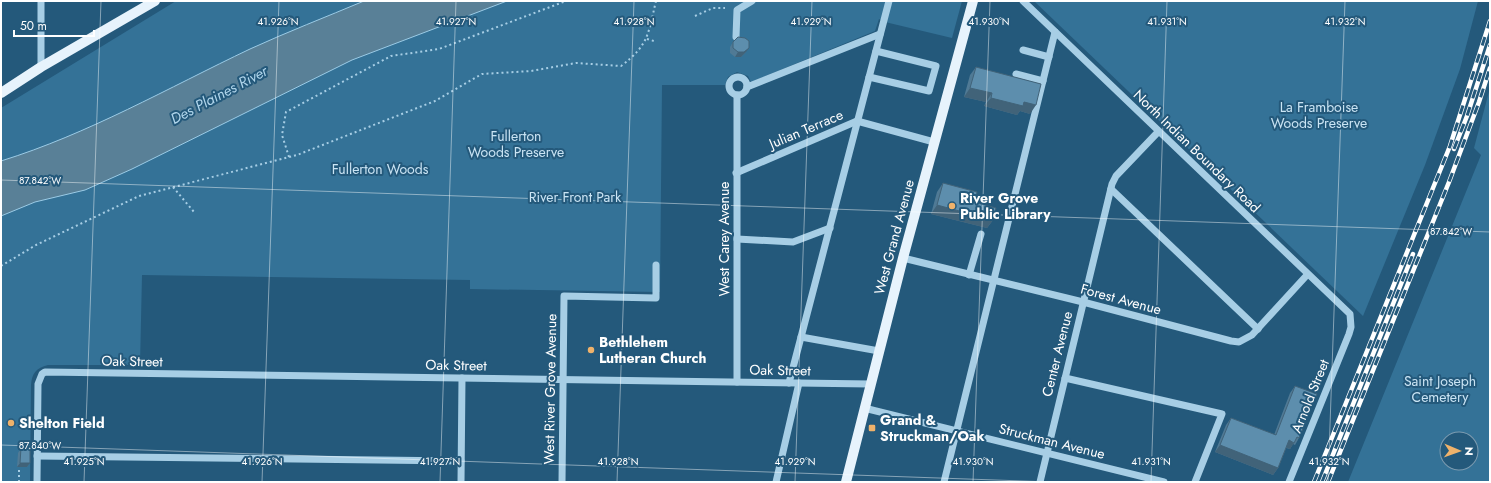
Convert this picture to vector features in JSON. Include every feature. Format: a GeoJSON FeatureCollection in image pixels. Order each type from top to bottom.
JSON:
{"type":"FeatureCollection","features":[{"type":"Feature","properties":{"kind":"main road"},"geometry":{"type":"LineString","coordinates":[[1,93],[41,67],[156,1]]}},
{"type":"Feature","properties":{"kind":"main road","name":"West Grand Avenue"},"geometry":{"type":"LineString","coordinates":[[846,482],[903,258],[973,1]]}},
{"type":"Feature","properties":{"kind":"street"},"geometry":{"type":"LineString","coordinates":[[41,1],[41,67]]}},
{"type":"Feature","properties":{"kind":"street"},"geometry":{"type":"LineString","coordinates":[[736,38],[736,10],[752,1]]}},
{"type":"Feature","properties":{"kind":"street"},"geometry":{"type":"LineString","coordinates":[[789,383],[889,1]]}},
{"type":"Feature","properties":{"kind":"street","name":"North Indian Boundary Road"},"geometry":{"type":"LineString","coordinates":[[1023,1],[1307,275],[1347,310],[1351,319]]}},
{"type":"Feature","properties":{"kind":"street"},"geometry":{"type":"LineString","coordinates":[[944,482],[1055,32]]}},
{"type":"Feature","properties":{"kind":"street"},"geometry":{"type":"LineString","coordinates":[[737,96],[743,94],[747,87],[880,34]]}},
{"type":"Feature","properties":{"kind":"street"},"geometry":{"type":"LineString","coordinates":[[1023,50],[1049,57]]}},
{"type":"Feature","properties":{"kind":"street"},"geometry":{"type":"LineString","coordinates":[[869,77],[929,91],[936,66],[876,51]]}},
{"type":"Feature","properties":{"kind":"street"},"geometry":{"type":"LineString","coordinates":[[1016,74],[1043,81]]}},
{"type":"Feature","properties":{"kind":"street","name":"West Carey Avenue"},"geometry":{"type":"LineString","coordinates":[[737,382],[737,96],[732,93],[729,88],[732,79],[741,77],[746,81],[747,87]]}},
{"type":"Feature","properties":{"kind":"street","name":"Julian Terrace"},"geometry":{"type":"LineString","coordinates":[[736,173],[857,122],[934,142]]}},
{"type":"Feature","properties":{"kind":"street","name":"Center Avenue"},"geometry":{"type":"LineString","coordinates":[[1040,482],[1111,189],[1116,176],[1158,132]]}},
{"type":"Feature","properties":{"kind":"street"},"geometry":{"type":"LineString","coordinates":[[1111,189],[1258,329]]}},
{"type":"Feature","properties":{"kind":"street"},"geometry":{"type":"LineString","coordinates":[[737,240],[793,242],[830,228]]}},
{"type":"Feature","properties":{"kind":"street"},"geometry":{"type":"LineString","coordinates":[[969,275],[981,234]]}},
{"type":"Feature","properties":{"kind":"street","name":"Forest Avenue"},"geometry":{"type":"LineString","coordinates":[[903,258],[1083,302],[1231,341],[1240,342],[1258,329],[1307,275]]}},
{"type":"Feature","properties":{"kind":"street","name":"West River Grove Avenue"},"geometry":{"type":"LineString","coordinates":[[562,482],[564,296],[656,298],[656,265]]}},
{"type":"Feature","properties":{"kind":"street","name":"Arnold Street"},"geometry":{"type":"LineString","coordinates":[[1289,482],[1348,334],[1351,319]]}},
{"type":"Feature","properties":{"kind":"street"},"geometry":{"type":"LineString","coordinates":[[801,337],[879,351]]}},
{"type":"Feature","properties":{"kind":"street","name":"Oak Street"},"geometry":{"type":"LineString","coordinates":[[37,456],[37,390],[39,378],[42,374],[48,372],[870,384]]}},
{"type":"Feature","properties":{"kind":"street"},"geometry":{"type":"LineString","coordinates":[[461,482],[462,378]]}},
{"type":"Feature","properties":{"kind":"street"},"geometry":{"type":"LineString","coordinates":[[1065,378],[1222,414],[1195,482]]}},
{"type":"Feature","properties":{"kind":"street"},"geometry":{"type":"LineString","coordinates":[[776,482],[799,383]]}},
{"type":"Feature","properties":{"kind":"street","name":"Struckman Avenue"},"geometry":{"type":"LineString","coordinates":[[864,408],[1164,482]]}},
{"type":"Feature","properties":{"kind":"street"},"geometry":{"type":"LineString","coordinates":[[37,482],[37,456],[461,461]]}},
{"type":"Feature","properties":{"kind":"path"},"geometry":{"type":"LineString","coordinates":[[289,157],[282,135],[286,112],[391,56],[439,49],[566,1]]}},
{"type":"Feature","properties":{"kind":"path"},"geometry":{"type":"LineString","coordinates":[[1,266],[36,245],[139,196],[289,157],[434,101],[482,74],[531,71],[576,62],[621,66],[636,55],[647,39],[656,1]]}},
{"type":"Feature","properties":{"kind":"path"},"geometry":{"type":"LineString","coordinates":[[694,16],[713,8],[725,8]]}},
{"type":"Feature","properties":{"kind":"path"},"geometry":{"type":"LineString","coordinates":[[647,39],[654,42]]}},
{"type":"Feature","properties":{"kind":"path"},"geometry":{"type":"LineString","coordinates":[[173,187],[194,212]]}},
{"type":"Feature","properties":{"kind":"path"},"geometry":{"type":"LineString","coordinates":[[19,469],[19,482]]}},
{"type":"Feature","properties":{"kind":"green space","name":"Fullerton Woods Preserve"},"geometry":{"type":"Polygon","coordinates":[[[176,1],[962,1],[952,38],[885,22],[879,19],[875,31],[751,82],[748,76],[737,72],[728,77],[725,85],[662,85],[660,292],[470,289],[470,280],[142,275],[140,365],[48,365],[38,369],[32,377],[31,385],[30,482],[1,482],[1,108],[176,1]]]}},
{"type":"Feature","properties":{"kind":"green space","name":"La Framboise Woods Preserve"},"geometry":{"type":"Polygon","coordinates":[[[1034,1],[1478,1],[1460,69],[1425,165],[1363,316],[1034,1]]]}},
{"type":"Feature","properties":{"kind":"green space","name":"Saint Joseph Cemetery"},"geometry":{"type":"Polygon","coordinates":[[[1490,88],[1490,482],[1348,482],[1481,155],[1474,148],[1490,88]]]}},
{"type":"Feature","properties":{"kind":"water","name":"Des Plaines River"},"geometry":{"type":"Polygon","coordinates":[[[364,1],[507,1],[352,60],[132,169],[85,190],[35,202],[1,216],[1,161],[65,138],[127,110],[250,49],[364,1]]]}},
{"type":"Feature","properties":{"kind":"building"},"geometry":{"type":"Polygon","coordinates":[[[738,37],[745,38],[749,41],[749,48],[744,52],[738,52],[733,48],[733,42],[738,37]]]}},
{"type":"Feature","properties":{"kind":"building"},"geometry":{"type":"Polygon","coordinates":[[[976,67],[1041,84],[1036,105],[1024,102],[1023,106],[991,98],[992,93],[970,88],[976,67]]]}},
{"type":"Feature","properties":{"kind":"building"},"geometry":{"type":"Polygon","coordinates":[[[943,183],[977,192],[975,202],[996,208],[993,220],[937,205],[943,183]]]}},
{"type":"Feature","properties":{"kind":"building"},"geometry":{"type":"Polygon","coordinates":[[[1295,386],[1317,394],[1299,438],[1297,437],[1294,443],[1289,440],[1278,468],[1220,445],[1231,418],[1276,435],[1295,386]]]}},
{"type":"Feature","properties":{"kind":"building"},"geometry":{"type":"Polygon","coordinates":[[[21,448],[30,448],[30,463],[20,463],[21,448]]]}},
{"type":"Feature","properties":{"kind":"railway"},"geometry":{"type":"LineString","coordinates":[[1314,482],[1450,146],[1490,21]]}},
{"type":"Feature","properties":{"kind":"railway"},"geometry":{"type":"LineString","coordinates":[[1454,149],[1467,116],[1490,45]]}},
{"type":"Feature","properties":{"kind":"railway"},"geometry":{"type":"LineString","coordinates":[[1328,482],[1449,182],[1490,68]]}},
{"type":"Feature","properties":{"kind":"railway"},"geometry":{"type":"LineString","coordinates":[[1322,482],[1413,254]]}},
{"type":"Feature","properties":{"kind":"place","name":"River Grove Public Library"},"geometry":{"type":"Point","coordinates":[952,206]}},
{"type":"Feature","properties":{"kind":"place","name":"Bethlehem Lutheran Church"},"geometry":{"type":"Point","coordinates":[591,350]}},
{"type":"Feature","properties":{"kind":"place","name":"Shelton Field"},"geometry":{"type":"Point","coordinates":[11,423]}},
{"type":"Feature","properties":{"kind":"place","name":"Grand & Struckman/Oak"},"geometry":{"type":"Point","coordinates":[872,428]}},
{"type":"Feature","properties":{"kind":"park label","name":"Fullerton Woods"},"geometry":{"type":"Point","coordinates":[380,169]}},
{"type":"Feature","properties":{"kind":"park label","name":"River Front Park"},"geometry":{"type":"Point","coordinates":[575,197]}}]}
